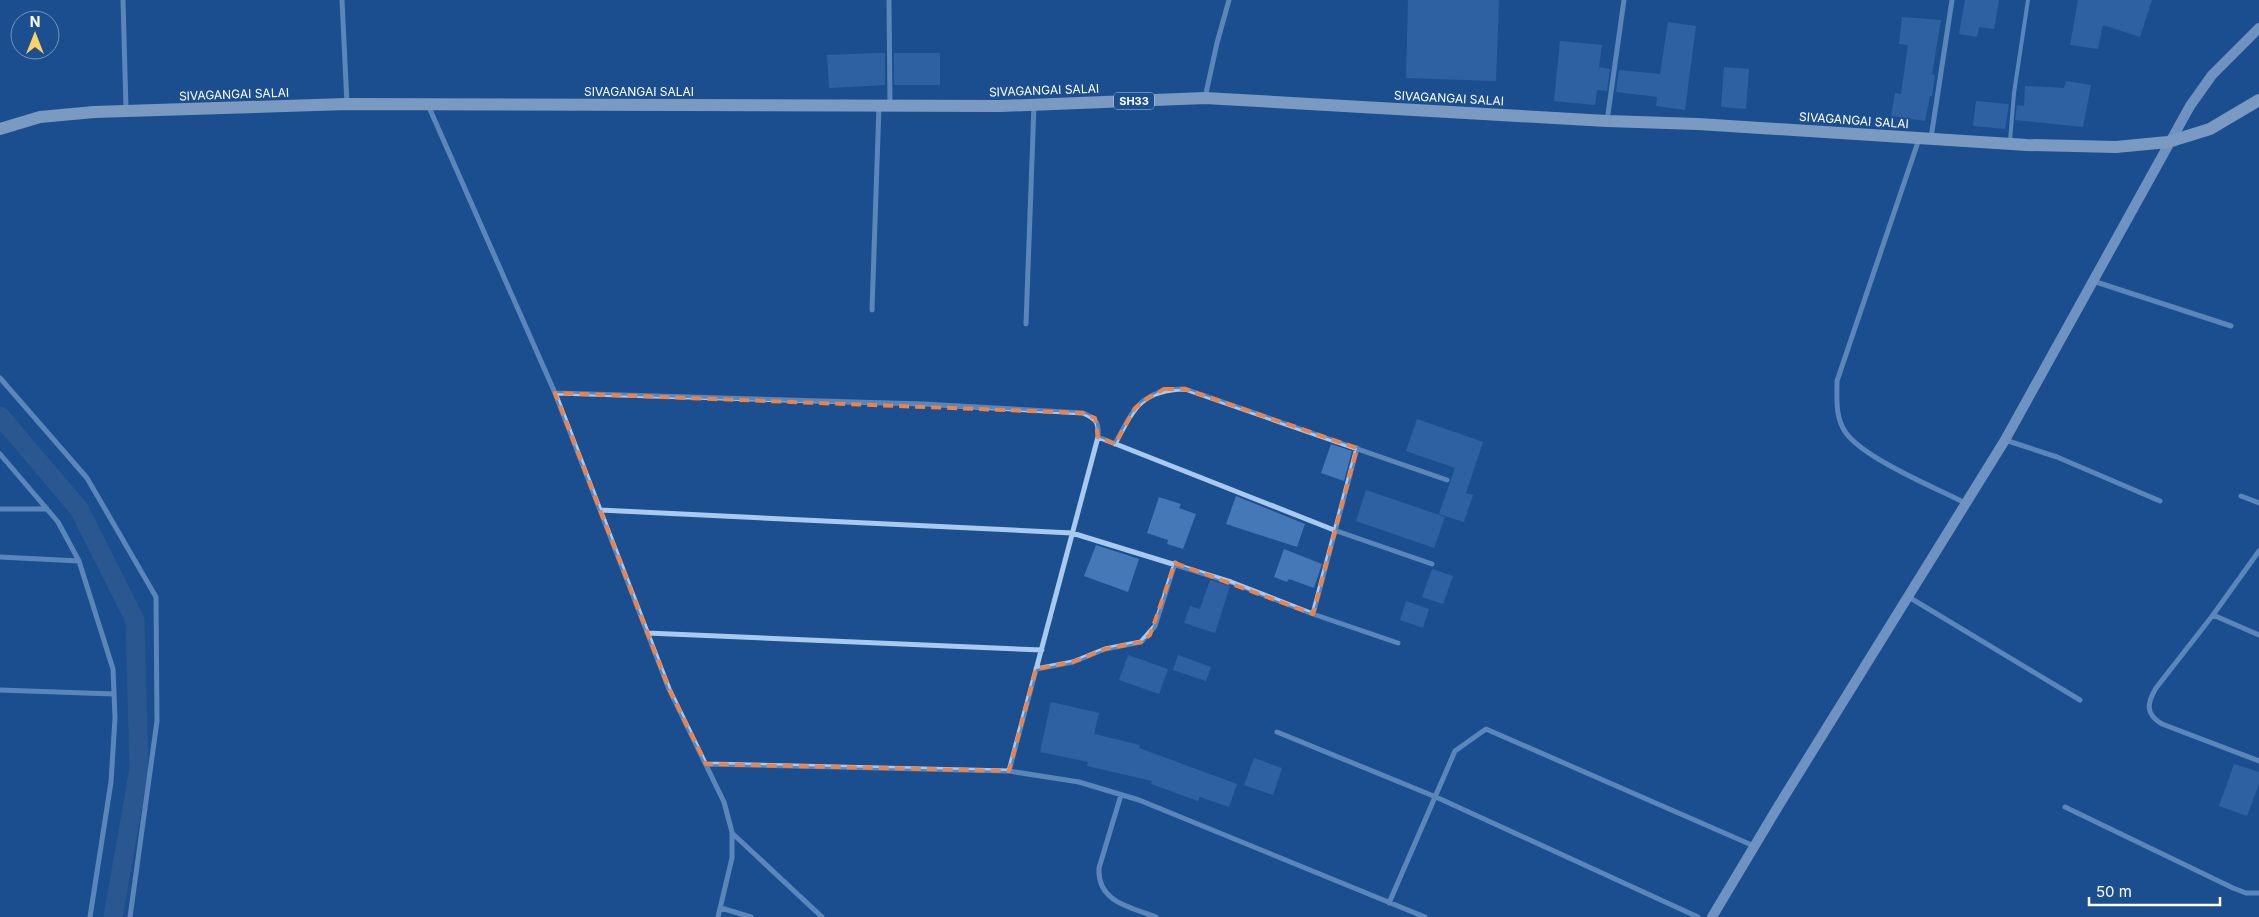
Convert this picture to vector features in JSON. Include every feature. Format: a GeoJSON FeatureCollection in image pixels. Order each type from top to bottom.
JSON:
{"type":"FeatureCollection","features":[{"type":"Feature","properties":{"kind":"main road","name":"SIVAGANGAI SALAI"},"geometry":{"type":"LineString","coordinates":[[0,129],[40,117],[94,112],[348,104],[1034,105],[1205,98],[1607,121],[1698,124],[2010,144],[2116,147],[2168,142],[2210,128],[2259,100]]}},
{"type":"Feature","properties":{"kind":"street"},"geometry":{"type":"LineString","coordinates":[[123,0],[126,112]]}},
{"type":"Feature","properties":{"kind":"street"},"geometry":{"type":"LineString","coordinates":[[342,0],[348,104]]}},
{"type":"Feature","properties":{"kind":"street"},"geometry":{"type":"LineString","coordinates":[[872,310],[888,0]]}},
{"type":"Feature","properties":{"kind":"street"},"geometry":{"type":"LineString","coordinates":[[1205,98],[1229,0]]}},
{"type":"Feature","properties":{"kind":"street"},"geometry":{"type":"LineString","coordinates":[[1607,121],[1624,0]]}},
{"type":"Feature","properties":{"kind":"street"},"geometry":{"type":"LineString","coordinates":[[1952,0],[1925,139],[1837,381],[1837,414],[1846,434],[1874,457],[1966,504]]}},
{"type":"Feature","properties":{"kind":"street"},"geometry":{"type":"LineString","coordinates":[[1712,917],[1907,596],[2005,440],[2168,142],[2190,106],[2212,75],[2259,28]]}},
{"type":"Feature","properties":{"kind":"street"},"geometry":{"type":"LineString","coordinates":[[428,105],[555,393],[669,690],[724,802],[732,832],[732,858],[718,917]]}},
{"type":"Feature","properties":{"kind":"street"},"geometry":{"type":"LineString","coordinates":[[1026,324],[1034,105]]}},
{"type":"Feature","properties":{"kind":"street"},"geometry":{"type":"LineString","coordinates":[[2093,281],[2231,326]]}},
{"type":"Feature","properties":{"kind":"street"},"geometry":{"type":"LineString","coordinates":[[0,378],[87,478],[156,597],[157,721],[130,917]]}},
{"type":"Feature","properties":{"kind":"street"},"geometry":{"type":"LineString","coordinates":[[1115,444],[1135,408],[1164,389],[1185,389],[1447,480]]}},
{"type":"Feature","properties":{"kind":"street"},"geometry":{"type":"LineString","coordinates":[[555,393],[913,404],[1083,413],[1095,418],[1099,424],[1098,438],[1009,771]]}},
{"type":"Feature","properties":{"kind":"street"},"geometry":{"type":"LineString","coordinates":[[1098,438],[1334,530],[1432,564]]}},
{"type":"Feature","properties":{"kind":"street"},"geometry":{"type":"LineString","coordinates":[[2005,440],[2057,457],[2160,501]]}},
{"type":"Feature","properties":{"kind":"street"},"geometry":{"type":"LineString","coordinates":[[1312,614],[1357,448]]}},
{"type":"Feature","properties":{"kind":"street"},"geometry":{"type":"LineString","coordinates":[[0,454],[58,522],[79,561],[113,668],[115,718],[111,782],[90,917]]}},
{"type":"Feature","properties":{"kind":"street"},"geometry":{"type":"LineString","coordinates":[[2241,496],[2259,504]]}},
{"type":"Feature","properties":{"kind":"street"},"geometry":{"type":"LineString","coordinates":[[0,509],[47,509]]}},
{"type":"Feature","properties":{"kind":"street"},"geometry":{"type":"LineString","coordinates":[[600,510],[1072,533],[1175,563],[1231,582],[1312,614],[1398,643]]}},
{"type":"Feature","properties":{"kind":"street"},"geometry":{"type":"LineString","coordinates":[[2259,551],[2213,615],[2156,688],[2149,701],[2148,709],[2152,719],[2162,724],[2259,761]]}},
{"type":"Feature","properties":{"kind":"street"},"geometry":{"type":"LineString","coordinates":[[0,557],[79,561]]}},
{"type":"Feature","properties":{"kind":"street"},"geometry":{"type":"LineString","coordinates":[[1036,669],[1073,662],[1105,649],[1141,642],[1150,635],[1156,626],[1175,563]]}},
{"type":"Feature","properties":{"kind":"street"},"geometry":{"type":"LineString","coordinates":[[1907,596],[2080,700]]}},
{"type":"Feature","properties":{"kind":"street"},"geometry":{"type":"LineString","coordinates":[[2213,615],[2259,635]]}},
{"type":"Feature","properties":{"kind":"street"},"geometry":{"type":"LineString","coordinates":[[648,633],[1042,650]]}},
{"type":"Feature","properties":{"kind":"street"},"geometry":{"type":"LineString","coordinates":[[0,690],[114,694]]}},
{"type":"Feature","properties":{"kind":"street"},"geometry":{"type":"LineString","coordinates":[[1390,902],[1456,751],[1486,729],[1754,846]]}},
{"type":"Feature","properties":{"kind":"street"},"geometry":{"type":"LineString","coordinates":[[1276,732],[1436,797],[1698,917]]}},
{"type":"Feature","properties":{"kind":"street"},"geometry":{"type":"LineString","coordinates":[[706,764],[1009,771],[1079,782],[1139,800],[1425,917]]}},
{"type":"Feature","properties":{"kind":"street"},"geometry":{"type":"LineString","coordinates":[[1121,795],[1099,868],[1098,880],[1102,890],[1118,902],[1156,917]]}},
{"type":"Feature","properties":{"kind":"street"},"geometry":{"type":"LineString","coordinates":[[2065,807],[2233,888],[2246,893],[2259,893]]}},
{"type":"Feature","properties":{"kind":"street"},"geometry":{"type":"LineString","coordinates":[[732,832],[822,917]]}},
{"type":"Feature","properties":{"kind":"street"},"geometry":{"type":"LineString","coordinates":[[721,908],[751,917]]}},
{"type":"Feature","properties":{"kind":"lane"},"geometry":{"type":"LineString","coordinates":[[2010,144],[2014,93],[2028,0]]}},
{"type":"Feature","properties":{"kind":"highlighted area"},"geometry":{"type":"Polygon","coordinates":[[[1164,389],[1185,389],[1357,448],[1313,614],[1175,563],[1150,635],[1141,642],[1105,649],[1073,662],[1036,669],[1009,771],[706,764],[669,689],[555,393],[1083,413],[1095,418],[1098,437],[1115,444],[1135,408],[1164,389]]]}},
{"type":"Feature","properties":{"kind":"building"},"geometry":{"type":"Polygon","coordinates":[[[1408,0],[1499,0],[1496,81],[1406,78],[1408,0]]]}},
{"type":"Feature","properties":{"kind":"building"},"geometry":{"type":"Polygon","coordinates":[[[1965,0],[1999,0],[1994,29],[1979,27],[1977,37],[1959,34],[1965,0]]]}},
{"type":"Feature","properties":{"kind":"building"},"geometry":{"type":"Polygon","coordinates":[[[2078,0],[2152,0],[2140,37],[2103,25],[2098,49],[2070,45],[2078,0]]]}},
{"type":"Feature","properties":{"kind":"building"},"geometry":{"type":"Polygon","coordinates":[[[1902,17],[1941,20],[1932,74],[1935,75],[1932,96],[1930,96],[1925,121],[1891,116],[1895,93],[1901,94],[1908,45],[1899,44],[1902,17]]]}},
{"type":"Feature","properties":{"kind":"building"},"geometry":{"type":"Polygon","coordinates":[[[1668,22],[1696,26],[1685,110],[1656,106],[1657,97],[1616,92],[1619,70],[1660,74],[1668,22]]]}},
{"type":"Feature","properties":{"kind":"building"},"geometry":{"type":"Polygon","coordinates":[[[1560,41],[1602,45],[1599,67],[1610,69],[1607,91],[1597,90],[1595,105],[1554,101],[1560,41]]]}},
{"type":"Feature","properties":{"kind":"building"},"geometry":{"type":"Polygon","coordinates":[[[885,53],[885,85],[829,88],[827,55],[885,53]]]}},
{"type":"Feature","properties":{"kind":"building"},"geometry":{"type":"Polygon","coordinates":[[[894,53],[940,53],[940,85],[894,85],[894,53]]]}},
{"type":"Feature","properties":{"kind":"building"},"geometry":{"type":"Polygon","coordinates":[[[1724,67],[1749,69],[1746,109],[1721,107],[1724,67]]]}},
{"type":"Feature","properties":{"kind":"building"},"geometry":{"type":"Polygon","coordinates":[[[2066,81],[2091,85],[2083,127],[2015,120],[2017,105],[2024,106],[2025,86],[2064,88],[2066,81]]]}},
{"type":"Feature","properties":{"kind":"building"},"geometry":{"type":"Polygon","coordinates":[[[1976,101],[2009,104],[2005,129],[1973,126],[1976,101]]]}},
{"type":"Feature","properties":{"kind":"building"},"geometry":{"type":"Polygon","coordinates":[[[1417,419],[1483,442],[1466,493],[1473,495],[1464,522],[1439,514],[1455,468],[1406,451],[1417,419]]]}},
{"type":"Feature","properties":{"kind":"building"},"geometry":{"type":"Polygon","coordinates":[[[1331,444],[1352,451],[1344,481],[1321,473],[1331,444]]]}},
{"type":"Feature","properties":{"kind":"building"},"geometry":{"type":"Polygon","coordinates":[[[1366,490],[1445,517],[1434,548],[1356,521],[1366,490]]]}},
{"type":"Feature","properties":{"kind":"building"},"geometry":{"type":"Polygon","coordinates":[[[1236,496],[1305,524],[1297,547],[1226,524],[1236,496]]]}},
{"type":"Feature","properties":{"kind":"building"},"geometry":{"type":"Polygon","coordinates":[[[1159,497],[1181,504],[1179,508],[1196,514],[1183,549],[1167,544],[1168,540],[1147,533],[1159,497]]]}},
{"type":"Feature","properties":{"kind":"building"},"geometry":{"type":"Polygon","coordinates":[[[1096,545],[1139,559],[1128,592],[1084,576],[1096,545]]]}},
{"type":"Feature","properties":{"kind":"building"},"geometry":{"type":"Polygon","coordinates":[[[1284,549],[1322,564],[1314,588],[1289,579],[1287,582],[1274,577],[1284,549]]]}},
{"type":"Feature","properties":{"kind":"building"},"geometry":{"type":"Polygon","coordinates":[[[1432,569],[1453,576],[1443,604],[1422,597],[1432,569]]]}},
{"type":"Feature","properties":{"kind":"building"},"geometry":{"type":"Polygon","coordinates":[[[1210,580],[1230,586],[1215,633],[1184,623],[1190,606],[1200,609],[1210,580]]]}},
{"type":"Feature","properties":{"kind":"building"},"geometry":{"type":"Polygon","coordinates":[[[1406,601],[1429,609],[1423,628],[1400,620],[1406,601]]]}},
{"type":"Feature","properties":{"kind":"building"},"geometry":{"type":"Polygon","coordinates":[[[1128,655],[1168,669],[1159,694],[1119,680],[1128,655]]]}},
{"type":"Feature","properties":{"kind":"building"},"geometry":{"type":"Polygon","coordinates":[[[1178,655],[1211,667],[1206,681],[1173,670],[1178,655]]]}},
{"type":"Feature","properties":{"kind":"building"},"geometry":{"type":"Polygon","coordinates":[[[1051,702],[1099,713],[1094,734],[1140,745],[1139,748],[1237,784],[1229,807],[1200,797],[1198,801],[1151,784],[1152,781],[1087,766],[1088,762],[1040,752],[1051,702]]]}},
{"type":"Feature","properties":{"kind":"building"},"geometry":{"type":"Polygon","coordinates":[[[1254,758],[1282,768],[1273,795],[1244,785],[1254,758]]]}},
{"type":"Feature","properties":{"kind":"building"},"geometry":{"type":"Polygon","coordinates":[[[2234,764],[2259,772],[2259,784],[2247,816],[2219,806],[2234,764]]]}},
{"type":"Feature","properties":{"kind":"waterway"},"geometry":{"type":"LineString","coordinates":[[0,416],[79,509],[135,620],[139,769],[113,917]]}}]}
